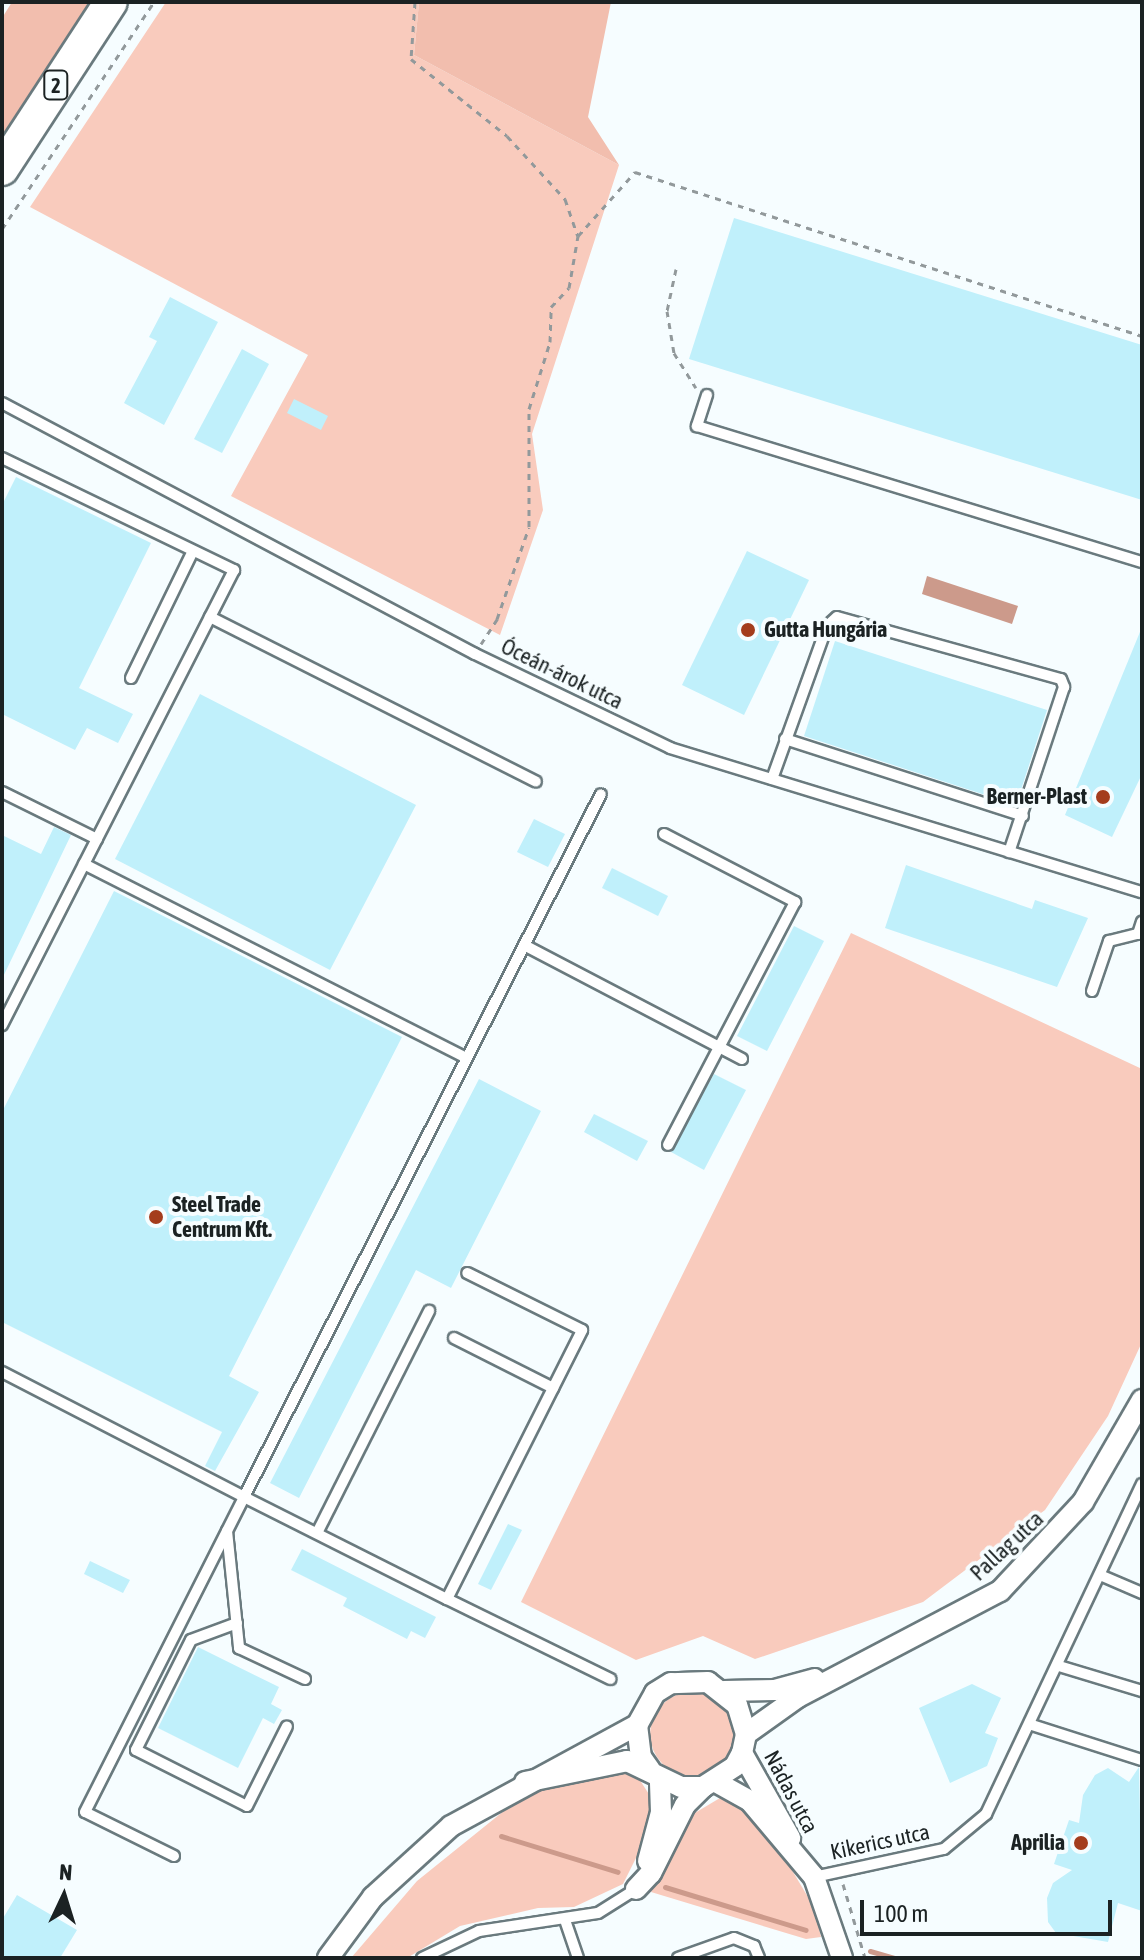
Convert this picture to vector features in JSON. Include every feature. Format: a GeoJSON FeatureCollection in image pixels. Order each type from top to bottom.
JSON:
{"type":"FeatureCollection","features":[{"type":"Feature","properties":{"kind":"main road","name":"2"},"geometry":{"type":"LineString","coordinates":[[2,169],[111,2]]}},
{"type":"Feature","properties":{"kind":"street","name":"Pallag utca"},"geometry":{"type":"LineString","coordinates":[[850,1669],[951,1622],[1000,1591],[1083,1502],[1142,1400]]}},
{"type":"Feature","properties":{"kind":"street"},"geometry":{"type":"LineString","coordinates":[[328,1958],[413,1858],[525,1782],[637,1725],[655,1693],[671,1683],[708,1682],[724,1691],[775,1690],[850,1669]]}},
{"type":"Feature","properties":{"kind":"street"},"geometry":{"type":"LineString","coordinates":[[744,1744],[850,1669]]}},
{"type":"Feature","properties":{"kind":"street","name":"Nádas utca"},"geometry":{"type":"LineString","coordinates":[[724,1691],[737,1705],[744,1744],[797,1853]]}},
{"type":"Feature","properties":{"kind":"street"},"geometry":{"type":"LineString","coordinates":[[636,1889],[661,1812],[655,1774],[641,1757],[637,1725]]}},
{"type":"Feature","properties":{"kind":"street","name":"Nádas utca"},"geometry":{"type":"LineString","coordinates":[[710,1785],[744,1744]]}},
{"type":"Feature","properties":{"kind":"street","name":"Nádas utca"},"geometry":{"type":"LineString","coordinates":[[525,1782],[614,1761],[655,1774],[710,1785],[750,1801],[797,1853],[814,1877],[842,1958]]}},
{"type":"Feature","properties":{"kind":"street"},"geometry":{"type":"LineString","coordinates":[[636,1889],[651,1873],[685,1805],[710,1785]]}},
{"type":"Feature","properties":{"kind":"lane"},"geometry":{"type":"LineString","coordinates":[[707,395],[697,426],[1142,562]]}},
{"type":"Feature","properties":{"kind":"lane","name":"Óceán-árok utca"},"geometry":{"type":"LineString","coordinates":[[2,403],[475,654],[670,748],[1142,892]]}},
{"type":"Feature","properties":{"kind":"lane"},"geometry":{"type":"LineString","coordinates":[[2,458],[234,570],[2,1025]]}},
{"type":"Feature","properties":{"kind":"lane"},"geometry":{"type":"LineString","coordinates":[[131,678],[193,551]]}},
{"type":"Feature","properties":{"kind":"lane"},"geometry":{"type":"LineString","coordinates":[[210,617],[536,782]]}},
{"type":"Feature","properties":{"kind":"lane"},"geometry":{"type":"LineString","coordinates":[[772,779],[827,626],[837,617],[1061,679],[1064,687],[1009,852]]}},
{"type":"Feature","properties":{"kind":"lane"},"geometry":{"type":"LineString","coordinates":[[785,739],[1023,816]]}},
{"type":"Feature","properties":{"kind":"lane"},"geometry":{"type":"LineString","coordinates":[[2,792],[97,839]]}},
{"type":"Feature","properties":{"kind":"lane"},"geometry":{"type":"LineString","coordinates":[[174,1856],[85,1812],[601,794]]}},
{"type":"Feature","properties":{"kind":"lane"},"geometry":{"type":"LineString","coordinates":[[664,834],[795,902],[668,1145]]}},
{"type":"Feature","properties":{"kind":"lane"},"geometry":{"type":"LineString","coordinates":[[84,864],[466,1058]]}},
{"type":"Feature","properties":{"kind":"lane"},"geometry":{"type":"LineString","coordinates":[[1092,991],[1109,941],[1138,934],[1142,922]]}},
{"type":"Feature","properties":{"kind":"lane"},"geometry":{"type":"LineString","coordinates":[[524,945],[742,1059]]}},
{"type":"Feature","properties":{"kind":"lane"},"geometry":{"type":"LineString","coordinates":[[447,1599],[582,1330],[467,1273]]}},
{"type":"Feature","properties":{"kind":"lane"},"geometry":{"type":"LineString","coordinates":[[317,1533],[429,1311]]}},
{"type":"Feature","properties":{"kind":"lane"},"geometry":{"type":"LineString","coordinates":[[454,1338],[553,1388]]}},
{"type":"Feature","properties":{"kind":"lane"},"geometry":{"type":"LineString","coordinates":[[2,1372],[244,1497],[610,1679]]}},
{"type":"Feature","properties":{"kind":"lane"},"geometry":{"type":"LineString","coordinates":[[1142,1484],[1032,1725],[1142,1760]]}},
{"type":"Feature","properties":{"kind":"lane"},"geometry":{"type":"LineString","coordinates":[[227,1529],[239,1648],[305,1679]]}},
{"type":"Feature","properties":{"kind":"lane"},"geometry":{"type":"LineString","coordinates":[[1100,1575],[1142,1593]]}},
{"type":"Feature","properties":{"kind":"lane"},"geometry":{"type":"LineString","coordinates":[[237,1623],[191,1640],[136,1750],[247,1806],[287,1726]]}},
{"type":"Feature","properties":{"kind":"lane"},"geometry":{"type":"LineString","coordinates":[[1059,1666],[1142,1691]]}},
{"type":"Feature","properties":{"kind":"lane","name":"Kikerics utca"},"geometry":{"type":"LineString","coordinates":[[814,1877],[911,1861],[969,1834],[1032,1725]]}},
{"type":"Feature","properties":{"kind":"lane"},"geometry":{"type":"LineString","coordinates":[[422,1958],[479,1931],[598,1913],[636,1889]]}},
{"type":"Feature","properties":{"kind":"lane"},"geometry":{"type":"LineString","coordinates":[[565,1920],[578,1958]]}},
{"type":"Feature","properties":{"kind":"lane"},"geometry":{"type":"LineString","coordinates":[[678,1958],[734,1938],[754,1946],[759,1958]]}},
{"type":"Feature","properties":{"kind":"path"},"geometry":{"type":"LineString","coordinates":[[2,229],[154,2]]}},
{"type":"Feature","properties":{"kind":"path"},"geometry":{"type":"LineString","coordinates":[[415,2],[411,59],[507,136],[565,199],[578,236],[569,288],[551,307],[550,342],[529,409],[529,527],[497,619],[475,654]]}},
{"type":"Feature","properties":{"kind":"path"},"geometry":{"type":"LineString","coordinates":[[578,236],[635,172],[1142,336]]}},
{"type":"Feature","properties":{"kind":"path"},"geometry":{"type":"LineString","coordinates":[[676,269],[667,311],[674,353],[687,383],[707,395]]}},
{"type":"Feature","properties":{"kind":"path"},"geometry":{"type":"LineString","coordinates":[[841,1872],[865,1958]]}},
{"type":"Feature","properties":{"kind":"shaded area"},"geometry":{"type":"Polygon","coordinates":[[[12,2],[101,2],[2,152],[2,18],[12,2]]]}},
{"type":"Feature","properties":{"kind":"shaded area"},"geometry":{"type":"Polygon","coordinates":[[[166,2],[419,2],[414,55],[619,165],[532,434],[543,510],[500,635],[231,496],[308,355],[30,207],[166,2]]]}},
{"type":"Feature","properties":{"kind":"shaded area"},"geometry":{"type":"Polygon","coordinates":[[[419,2],[611,2],[588,117],[619,165],[414,55],[419,2]]]}},
{"type":"Feature","properties":{"kind":"shaded area"},"geometry":{"type":"Polygon","coordinates":[[[927,576],[1018,606],[1012,624],[922,594],[927,576]]]}},
{"type":"Feature","properties":{"kind":"shaded area"},"geometry":{"type":"Polygon","coordinates":[[[851,933],[1142,1069],[1142,1342],[1108,1416],[1045,1510],[923,1602],[755,1659],[703,1636],[636,1660],[521,1602],[851,933]]]}},
{"type":"Feature","properties":{"kind":"shaded area"},"geometry":{"type":"Polygon","coordinates":[[[692,1692],[715,1699],[727,1711],[734,1734],[727,1757],[715,1769],[692,1776],[669,1769],[657,1757],[650,1734],[657,1711],[669,1699],[692,1692]]]}},
{"type":"Feature","properties":{"kind":"shaded area"},"geometry":{"type":"Polygon","coordinates":[[[634,1771],[654,1802],[650,1830],[623,1884],[574,1907],[538,1908],[460,1926],[407,1958],[351,1958],[417,1881],[515,1802],[580,1772],[634,1771]]]}},
{"type":"Feature","properties":{"kind":"shaded area"},"geometry":{"type":"Polygon","coordinates":[[[720,1798],[742,1806],[784,1857],[814,1907],[821,1937],[806,1939],[651,1892],[683,1820],[720,1798]]]}},
{"type":"Feature","properties":{"kind":"building"},"geometry":{"type":"Polygon","coordinates":[[[734,218],[1142,345],[1142,500],[689,359],[734,218]]]}},
{"type":"Feature","properties":{"kind":"building"},"geometry":{"type":"Polygon","coordinates":[[[170,297],[218,322],[164,425],[124,403],[157,341],[149,337],[170,297]]]}},
{"type":"Feature","properties":{"kind":"building"},"geometry":{"type":"Polygon","coordinates":[[[242,349],[269,364],[222,453],[194,439],[242,349]]]}},
{"type":"Feature","properties":{"kind":"building"},"geometry":{"type":"Polygon","coordinates":[[[294,399],[328,416],[321,430],[287,413],[294,399]]]}},
{"type":"Feature","properties":{"kind":"building"},"geometry":{"type":"Polygon","coordinates":[[[16,477],[151,543],[79,688],[133,714],[118,743],[87,728],[75,750],[2,714],[2,505],[16,477]]]}},
{"type":"Feature","properties":{"kind":"building"},"geometry":{"type":"Polygon","coordinates":[[[747,551],[809,580],[744,715],[682,685],[747,551]]]}},
{"type":"Feature","properties":{"kind":"building"},"geometry":{"type":"Polygon","coordinates":[[[1142,627],[1142,774],[1112,837],[1065,815],[1142,627]]]}},
{"type":"Feature","properties":{"kind":"building"},"geometry":{"type":"Polygon","coordinates":[[[835,641],[1047,710],[1016,805],[804,736],[835,641]]]}},
{"type":"Feature","properties":{"kind":"building"},"geometry":{"type":"Polygon","coordinates":[[[200,694],[416,805],[330,970],[115,859],[200,694]]]}},
{"type":"Feature","properties":{"kind":"building"},"geometry":{"type":"Polygon","coordinates":[[[534,819],[565,834],[548,867],[517,852],[534,819]]]}},
{"type":"Feature","properties":{"kind":"building"},"geometry":{"type":"Polygon","coordinates":[[[54,827],[71,835],[2,979],[2,835],[41,854],[54,827]]]}},
{"type":"Feature","properties":{"kind":"building"},"geometry":{"type":"Polygon","coordinates":[[[906,865],[1032,909],[1035,900],[1088,918],[1057,987],[885,928],[906,865]]]}},
{"type":"Feature","properties":{"kind":"building"},"geometry":{"type":"Polygon","coordinates":[[[612,868],[668,896],[658,916],[602,888],[612,868]]]}},
{"type":"Feature","properties":{"kind":"building","name":"Steel Trade Centrum Kft."},"geometry":{"type":"Polygon","coordinates":[[[114,891],[402,1037],[229,1376],[259,1392],[215,1471],[205,1466],[222,1432],[2,1322],[2,1112],[114,891]]]}},
{"type":"Feature","properties":{"kind":"building"},"geometry":{"type":"Polygon","coordinates":[[[794,926],[824,941],[767,1051],[737,1036],[794,926]]]}},
{"type":"Feature","properties":{"kind":"building"},"geometry":{"type":"Polygon","coordinates":[[[714,1074],[746,1090],[704,1170],[671,1152],[714,1074]]]}},
{"type":"Feature","properties":{"kind":"building"},"geometry":{"type":"Polygon","coordinates":[[[479,1079],[541,1111],[451,1288],[416,1270],[299,1498],[270,1483],[479,1079]]]}},
{"type":"Feature","properties":{"kind":"building"},"geometry":{"type":"Polygon","coordinates":[[[594,1114],[648,1141],[637,1161],[584,1132],[594,1114]]]}},
{"type":"Feature","properties":{"kind":"building"},"geometry":{"type":"Polygon","coordinates":[[[508,1524],[522,1530],[491,1590],[478,1584],[508,1524]]]}},
{"type":"Feature","properties":{"kind":"building"},"geometry":{"type":"Polygon","coordinates":[[[302,1549],[436,1617],[425,1638],[411,1631],[407,1639],[343,1606],[347,1598],[291,1570],[302,1549]]]}},
{"type":"Feature","properties":{"kind":"building"},"geometry":{"type":"Polygon","coordinates":[[[90,1561],[130,1580],[123,1593],[84,1574],[90,1561]]]}},
{"type":"Feature","properties":{"kind":"building"},"geometry":{"type":"Polygon","coordinates":[[[198,1647],[279,1687],[271,1704],[282,1710],[274,1724],[263,1718],[238,1768],[158,1728],[198,1647]]]}},
{"type":"Feature","properties":{"kind":"building"},"geometry":{"type":"Polygon","coordinates":[[[972,1684],[1001,1698],[985,1733],[998,1738],[987,1766],[950,1783],[919,1708],[972,1684]]]}},
{"type":"Feature","properties":{"kind":"building"},"geometry":{"type":"Polygon","coordinates":[[[1139,1767],[1142,1911],[1118,1903],[1108,1942],[1056,1933],[1048,1922],[1047,1898],[1053,1883],[1072,1870],[1054,1864],[1069,1820],[1079,1823],[1083,1795],[1095,1775],[1108,1768],[1129,1782],[1139,1767]]]}},
{"type":"Feature","properties":{"kind":"building"},"geometry":{"type":"Polygon","coordinates":[[[17,1895],[77,1930],[60,1958],[2,1958],[2,1920],[17,1895]]]}},
{"type":"Feature","properties":{"kind":"waterway"},"geometry":{"type":"LineString","coordinates":[[501,1836],[618,1872]]}},
{"type":"Feature","properties":{"kind":"waterway"},"geometry":{"type":"LineString","coordinates":[[665,1887],[806,1930]]}},
{"type":"Feature","properties":{"kind":"waterway"},"geometry":{"type":"LineString","coordinates":[[870,1951],[894,1958]]}},
{"type":"Feature","properties":{"kind":"place","name":"Gutta Hungária"},"geometry":{"type":"Point","coordinates":[748,630]}},
{"type":"Feature","properties":{"kind":"place","name":"Berner-Plast"},"geometry":{"type":"Point","coordinates":[1103,797]}},
{"type":"Feature","properties":{"kind":"place","name":"Steel Trade Centrum Kft."},"geometry":{"type":"Point","coordinates":[156,1217]}},
{"type":"Feature","properties":{"kind":"place","name":"Aprilia"},"geometry":{"type":"Point","coordinates":[1081,1843]}}]}
